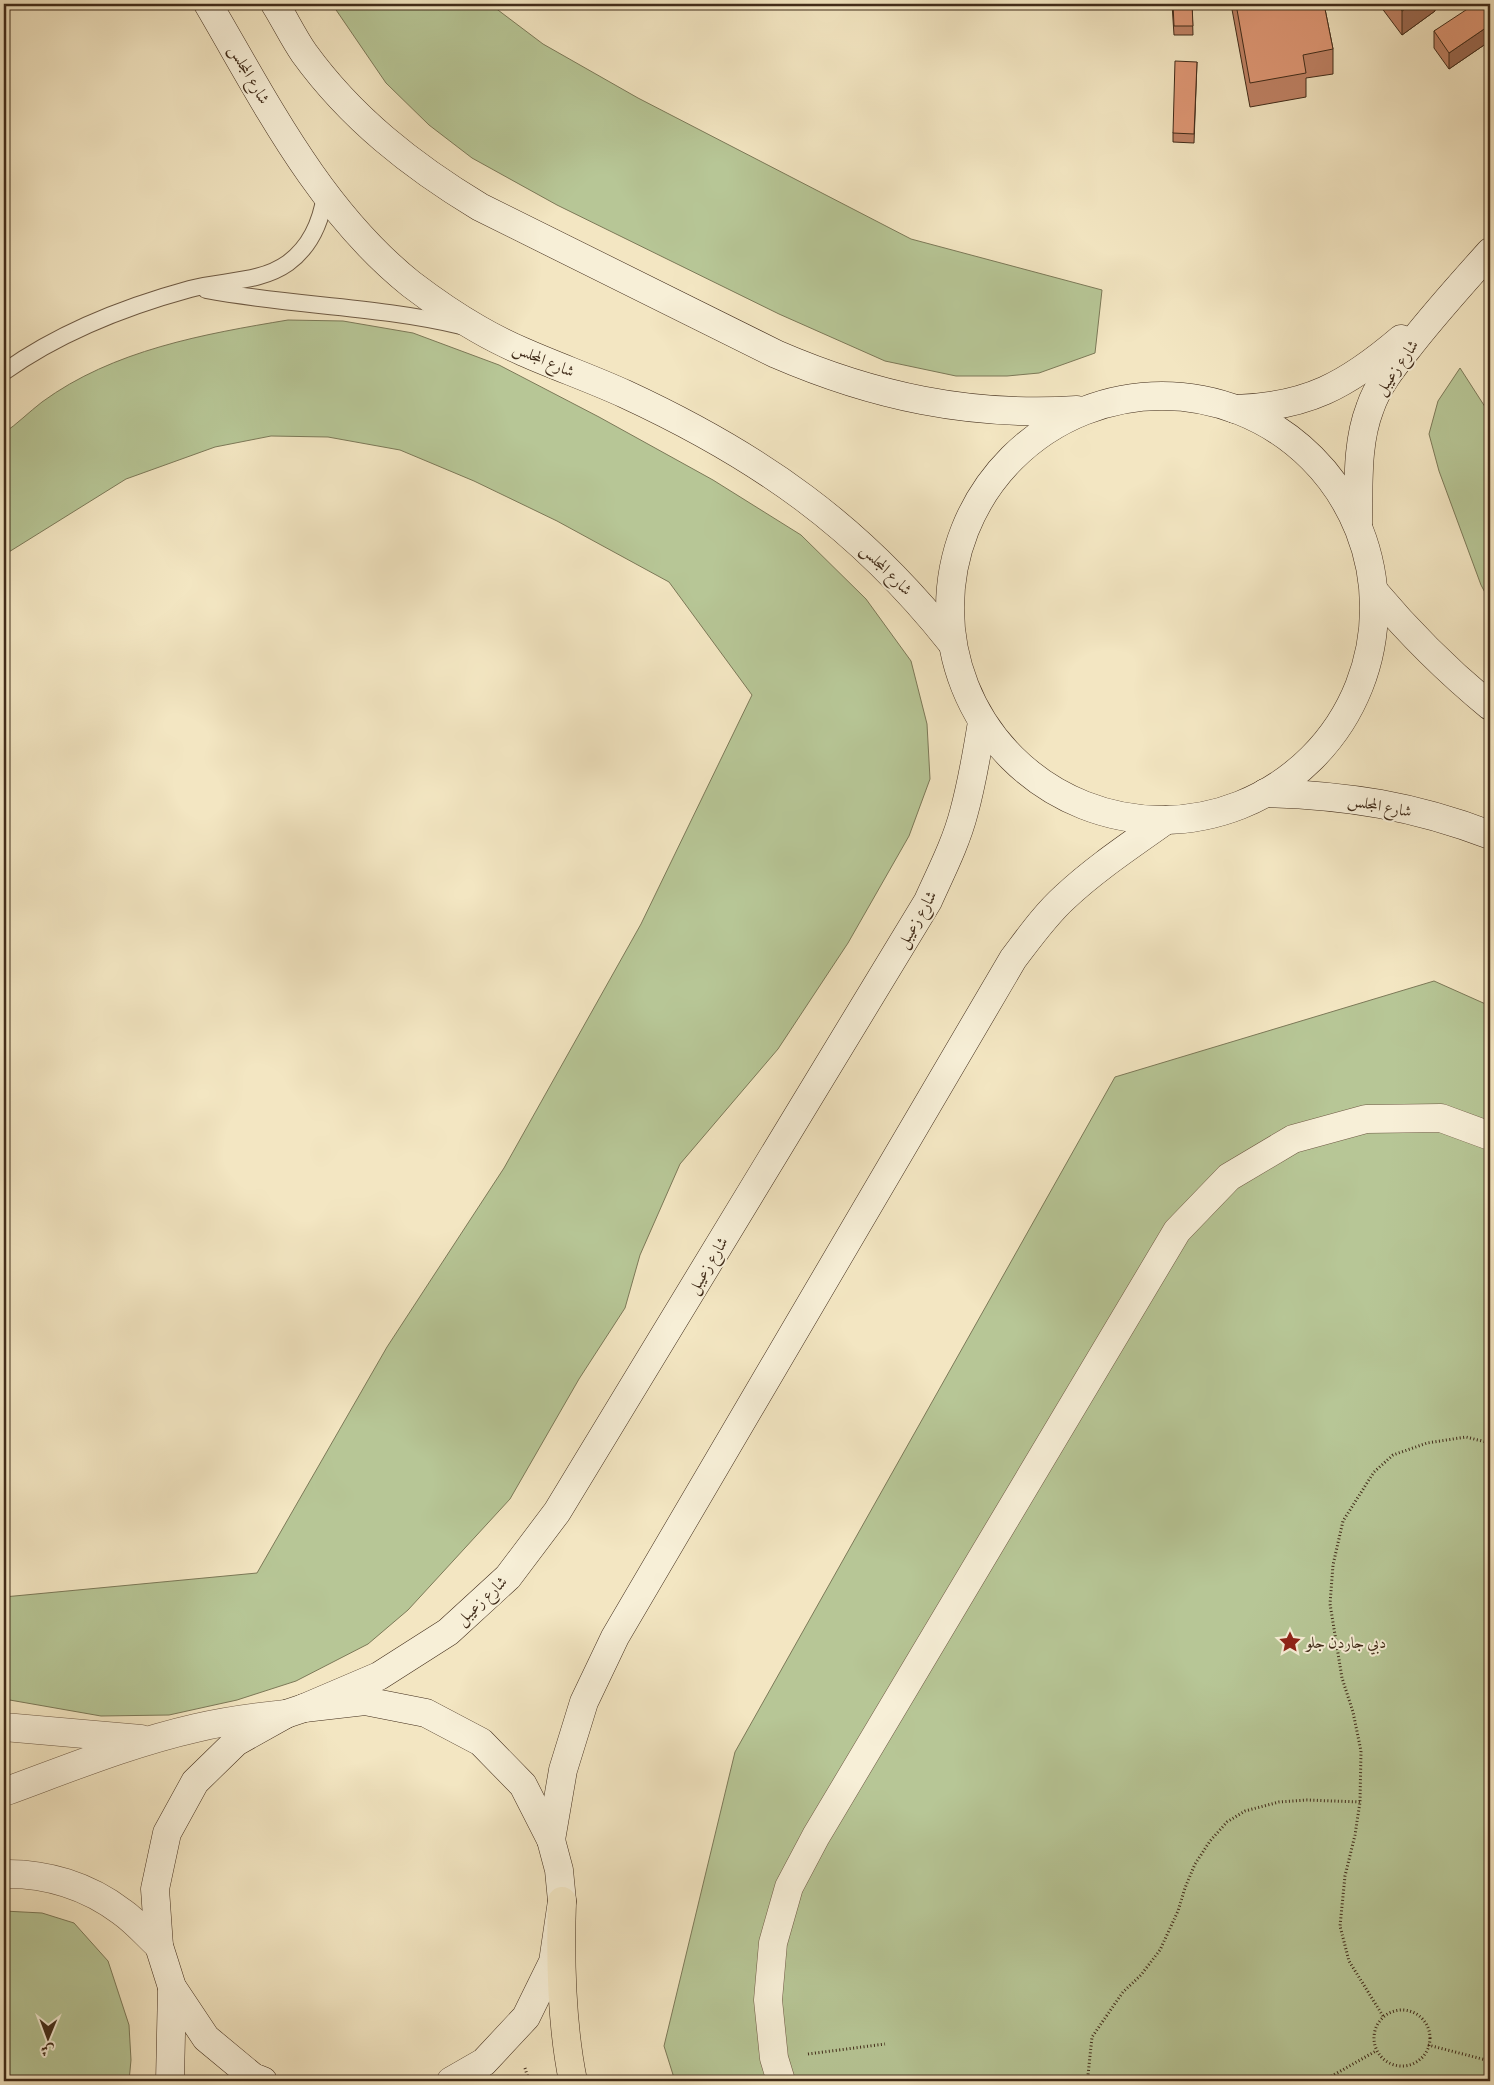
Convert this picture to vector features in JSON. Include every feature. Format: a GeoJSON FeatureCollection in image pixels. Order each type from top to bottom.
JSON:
{"type":"FeatureCollection","features":[{"type":"Feature","properties":{"kind":"highway"},"geometry":{"type":"LineString","coordinates":[[562,1901],[560,1958],[562,1995],[572,2081]]}},
{"type":"Feature","properties":{"kind":"main road","name":"شارع المجلس"},"geometry":{"type":"LineString","coordinates":[[208,4],[303,164],[325,195],[351,227],[411,284],[479,330],[627,395],[730,448],[772,474],[812,502],[850,534],[920,603],[951,642]]}},
{"type":"Feature","properties":{"kind":"main road"},"geometry":{"type":"LineString","coordinates":[[275,4],[303,51],[332,89],[365,123],[401,154],[440,182],[480,207],[776,354],[818,372],[906,398],[951,406],[997,411],[1042,412],[1088,409],[1124,400],[1160,397],[1196,400],[1231,409],[1264,423],[1300,448],[1319,466],[1341,494],[1358,526],[1368,558],[1374,591],[1373,631],[1365,670],[1350,708],[1321,748],[1298,770],[1265,793],[1233,808],[1200,816],[1166,820],[1122,816],[1081,804],[1042,783],[1009,756],[982,722],[961,678],[951,642],[949,600],[955,558],[968,519],[989,484],[1017,453],[1050,428],[1088,409]]}},
{"type":"Feature","properties":{"kind":"main road","name":"شارع زعيبل"},"geometry":{"type":"LineString","coordinates":[[1231,409],[1260,408],[1288,403],[1315,395],[1341,384],[1365,368],[1479,276],[1490,252]]}},
{"type":"Feature","properties":{"kind":"main road","name":"شارع زعيبل"},"geometry":{"type":"LineString","coordinates":[[1358,526],[1361,450],[1363,432],[1370,407],[1381,383],[1442,304]]}},
{"type":"Feature","properties":{"kind":"main road"},"geometry":{"type":"LineString","coordinates":[[1374,591],[1409,632],[1435,658],[1490,706]]}},
{"type":"Feature","properties":{"kind":"main road","name":"شارع زعيبل"},"geometry":{"type":"LineString","coordinates":[[295,1711],[379,1676],[448,1632],[508,1577],[557,1512],[928,901],[948,858],[964,814],[975,768],[982,722]]}},
{"type":"Feature","properties":{"kind":"main road","name":"شارع المجلس"},"geometry":{"type":"LineString","coordinates":[[1265,793],[1314,794],[1364,800],[1413,810],[1461,824],[1490,836]]}},
{"type":"Feature","properties":{"kind":"main road"},"geometry":{"type":"LineString","coordinates":[[552,1840],[564,1770],[584,1702],[615,1637],[1013,959],[1036,927],[1063,898],[1093,872],[1166,820]]}},
{"type":"Feature","properties":{"kind":"main road"},"geometry":{"type":"LineString","coordinates":[[777,2070],[768,2000],[773,1943],[789,1888],[816,1836],[1176,1231],[1229,1177],[1293,1139],[1366,1118],[1441,1118],[1490,1136]]}},
{"type":"Feature","properties":{"kind":"main road"},"geometry":{"type":"LineString","coordinates":[[4,1792],[150,1740],[195,1728],[240,1719],[365,1701],[426,1713],[480,1742],[523,1785],[552,1840],[559,1870],[562,1901],[553,1962],[526,2017],[484,2062],[451,2081]]}},
{"type":"Feature","properties":{"kind":"main road"},"geometry":{"type":"LineString","coordinates":[[263,2081],[253,2077],[206,2038],[172,1987],[159,1946],[155,1889],[167,1833],[195,1782],[236,1742],[295,1711]]}},
{"type":"Feature","properties":{"kind":"main road"},"geometry":{"type":"LineString","coordinates":[[4,1727],[150,1740]]}},
{"type":"Feature","properties":{"kind":"main road"},"geometry":{"type":"LineString","coordinates":[[4,1874],[29,1874],[80,1887],[122,1912],[159,1946]]}},
{"type":"Feature","properties":{"kind":"main road"},"geometry":{"type":"LineString","coordinates":[[170,2081],[172,1987]]}},
{"type":"Feature","properties":{"kind":"lane"},"geometry":{"type":"LineString","coordinates":[[4,372],[45,345],[81,327],[155,299],[194,288],[261,276],[289,262],[301,252],[314,232],[322,211],[325,195]]}},
{"type":"Feature","properties":{"kind":"lane"},"geometry":{"type":"LineString","coordinates":[[194,288],[267,300],[385,312],[479,330]]}},
{"type":"Feature","properties":{"kind":"path"},"geometry":{"type":"LineString","coordinates":[[1383,2016],[1349,1961],[1340,1926],[1345,1876],[1355,1835],[1360,1802],[1360,1751],[1354,1712],[1342,1678],[1330,1604],[1333,1565],[1342,1521],[1374,1472],[1393,1455],[1427,1443],[1466,1437],[1490,1443]]}},
{"type":"Feature","properties":{"kind":"path"},"geometry":{"type":"LineString","coordinates":[[1090,2081],[1088,2076],[1092,2037],[1123,1992],[1141,1976],[1160,1950],[1178,1911],[1195,1864],[1210,1841],[1227,1822],[1245,1811],[1279,1802],[1307,1800],[1360,1802]]}},
{"type":"Feature","properties":{"kind":"path"},"geometry":{"type":"LineString","coordinates":[[1395,2011],[1407,2011],[1418,2016],[1427,2026],[1430,2038],[1428,2045],[1420,2060],[1409,2065],[1396,2066],[1384,2060],[1376,2051],[1373,2039],[1376,2027],[1383,2016],[1395,2011]]}},
{"type":"Feature","properties":{"kind":"path"},"geometry":{"type":"LineString","coordinates":[[777,2070],[885,2044]]}},
{"type":"Feature","properties":{"kind":"path"},"geometry":{"type":"LineString","coordinates":[[1428,2045],[1490,2061]]}},
{"type":"Feature","properties":{"kind":"path"},"geometry":{"type":"LineString","coordinates":[[1326,2081],[1376,2051]]}},
{"type":"Feature","properties":{"kind":"green space"},"geometry":{"type":"Polygon","coordinates":[[[332,4],[490,4],[543,44],[638,98],[911,239],[1102,290],[1095,353],[1039,373],[1007,376],[956,376],[885,361],[779,314],[557,205],[472,158],[429,125],[386,83],[332,4]]]}},
{"type":"Feature","properties":{"kind":"green space"},"geometry":{"type":"Polygon","coordinates":[[[288,320],[343,321],[413,333],[499,365],[599,417],[713,480],[801,535],[866,599],[911,661],[927,724],[930,779],[909,836],[848,943],[778,1049],[680,1164],[640,1255],[625,1308],[579,1379],[510,1499],[408,1610],[368,1644],[296,1681],[237,1700],[169,1715],[101,1716],[4,1699],[4,1597],[257,1573],[387,1347],[504,1168],[641,924],[752,695],[669,582],[557,521],[474,481],[400,450],[328,437],[271,436],[215,447],[126,479],[4,555],[4,433],[42,402],[70,384],[99,369],[129,357],[192,338],[288,320]]]}},
{"type":"Feature","properties":{"kind":"green space"},"geometry":{"type":"Polygon","coordinates":[[[1460,368],[1489,413],[1490,419],[1490,602],[1481,585],[1439,471],[1429,434],[1438,401],[1460,368]]]}},
{"type":"Feature","properties":{"kind":"green space"},"geometry":{"type":"Polygon","coordinates":[[[1434,981],[1490,1006],[1490,2081],[675,2081],[664,2046],[735,1752],[1115,1077],[1434,981]]]}},
{"type":"Feature","properties":{"kind":"green space"},"geometry":{"type":"Polygon","coordinates":[[[4,1911],[42,1913],[74,1923],[108,1961],[129,2025],[131,2060],[129,2081],[4,2081],[4,1911]]]}},
{"type":"Feature","properties":{"kind":"building"},"geometry":{"type":"Polygon","coordinates":[[[1173,4],[1192,4],[1193,26],[1174,26],[1173,4]]]}},
{"type":"Feature","properties":{"kind":"building"},"geometry":{"type":"Polygon","coordinates":[[[1236,4],[1324,4],[1333,49],[1303,55],[1306,73],[1250,83],[1236,4]]]}},
{"type":"Feature","properties":{"kind":"building"},"geometry":{"type":"Polygon","coordinates":[[[1397,4],[1411,4],[1402,11],[1397,4]]]}},
{"type":"Feature","properties":{"kind":"building"},"geometry":{"type":"Polygon","coordinates":[[[1475,4],[1490,4],[1490,25],[1449,53],[1434,31],[1475,4]]]}},
{"type":"Feature","properties":{"kind":"building"},"geometry":{"type":"Polygon","coordinates":[[[1175,61],[1197,62],[1194,134],[1173,133],[1175,61]]]}},
{"type":"Feature","properties":{"kind":"place","name":"دبي جاردن جلو"},"geometry":{"type":"Point","coordinates":[1290,1642]}}]}
